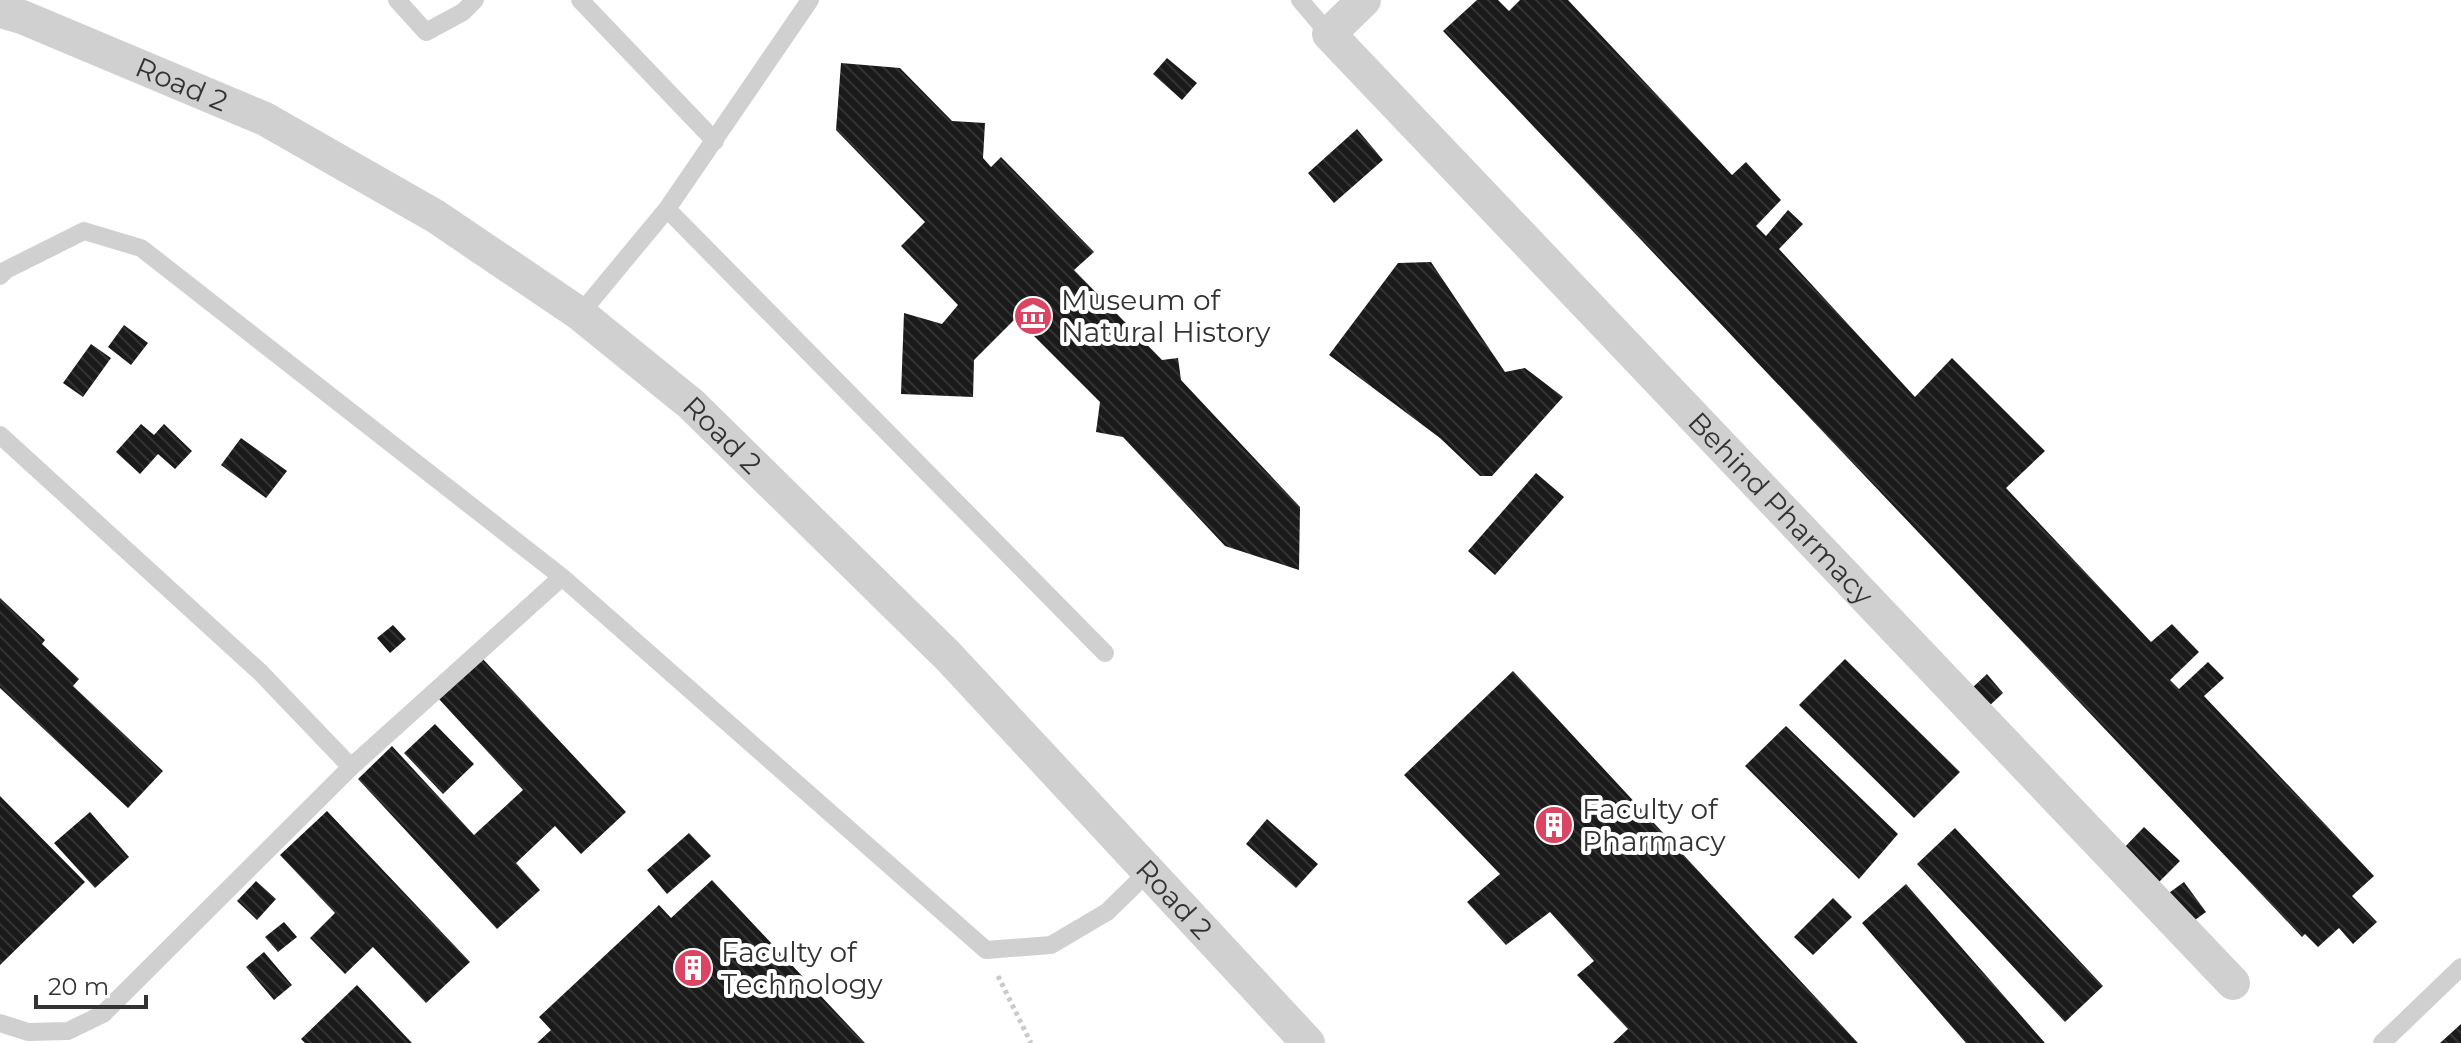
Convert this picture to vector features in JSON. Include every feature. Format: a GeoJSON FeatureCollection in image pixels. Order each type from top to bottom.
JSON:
{"type":"FeatureCollection","features":[{"type":"Feature","properties":{"kind":"street"},"geometry":{"type":"LineString","coordinates":[[1329,34],[1364,0]]}},
{"type":"Feature","properties":{"kind":"street","name":"Road 2"},"geometry":{"type":"LineString","coordinates":[[0,11],[22,17],[265,119],[435,216],[580,314],[691,404],[948,656],[1308,1043]]}},
{"type":"Feature","properties":{"kind":"street","name":"Behind Pharmacy"},"geometry":{"type":"LineString","coordinates":[[1329,34],[2233,983]]}},
{"type":"Feature","properties":{"kind":"lane"},"geometry":{"type":"LineString","coordinates":[[397,0],[426,32],[463,12],[475,0]]}},
{"type":"Feature","properties":{"kind":"lane"},"geometry":{"type":"LineString","coordinates":[[580,0],[715,141]]}},
{"type":"Feature","properties":{"kind":"lane"},"geometry":{"type":"LineString","coordinates":[[580,314],[667,209],[810,0]]}},
{"type":"Feature","properties":{"kind":"lane"},"geometry":{"type":"LineString","coordinates":[[1300,0],[1329,34]]}},
{"type":"Feature","properties":{"kind":"lane"},"geometry":{"type":"LineString","coordinates":[[667,209],[1105,653]]}},
{"type":"Feature","properties":{"kind":"lane"},"geometry":{"type":"LineString","coordinates":[[2,270],[84,231],[141,248],[562,577],[986,950],[1051,945],[1107,912],[1149,871]]}},
{"type":"Feature","properties":{"kind":"lane"},"geometry":{"type":"LineString","coordinates":[[0,435],[260,672],[351,767]]}},
{"type":"Feature","properties":{"kind":"lane"},"geometry":{"type":"LineString","coordinates":[[0,1023],[28,1032],[68,1031],[103,1014],[351,767],[562,577]]}},
{"type":"Feature","properties":{"kind":"lane"},"geometry":{"type":"LineString","coordinates":[[2382,1043],[2461,967]]}},
{"type":"Feature","properties":{"kind":"path"},"geometry":{"type":"LineString","coordinates":[[986,950],[1025,1037],[1031,1043]]}},
{"type":"Feature","properties":{"kind":"building"},"geometry":{"type":"Polygon","coordinates":[[[1477,0],[1498,0],[1509,11],[1520,0],[1568,0],[1732,175],[1746,162],[1781,200],[1756,226],[1766,236],[1788,210],[1803,224],[1779,249],[1915,397],[1952,358],[2045,451],[2006,488],[2151,642],[2172,624],[2199,652],[2170,680],[2179,689],[2208,662],[2224,678],[2204,696],[2374,876],[2352,896],[2377,922],[2353,944],[2339,928],[2318,947],[2305,934],[2302,937],[1443,31],[1477,0]]]}},
{"type":"Feature","properties":{"kind":"building"},"geometry":{"type":"Polygon","coordinates":[[[1167,58],[1197,83],[1182,100],[1153,74],[1167,58]]]}},
{"type":"Feature","properties":{"kind":"building","name":"Museum of Natural History"},"geometry":{"type":"Polygon","coordinates":[[[841,63],[900,68],[952,121],[985,123],[983,158],[991,167],[1001,157],[1094,252],[1074,270],[1162,360],[1178,358],[1181,380],[1300,507],[1299,570],[1225,546],[1123,437],[1096,432],[1100,402],[1016,318],[974,360],[973,397],[901,394],[904,313],[942,324],[958,305],[901,246],[925,222],[836,130],[841,63]]]}},
{"type":"Feature","properties":{"kind":"building"},"geometry":{"type":"Polygon","coordinates":[[[1357,129],[1383,160],[1334,203],[1308,173],[1357,129]]]}},
{"type":"Feature","properties":{"kind":"building"},"geometry":{"type":"Polygon","coordinates":[[[1431,262],[1505,372],[1525,368],[1563,397],[1492,476],[1480,476],[1440,438],[1329,355],[1398,263],[1431,262]]]}},
{"type":"Feature","properties":{"kind":"building"},"geometry":{"type":"Polygon","coordinates":[[[124,325],[148,343],[131,365],[108,347],[124,325]]]}},
{"type":"Feature","properties":{"kind":"building"},"geometry":{"type":"Polygon","coordinates":[[[91,344],[111,358],[83,397],[63,383],[91,344]]]}},
{"type":"Feature","properties":{"kind":"building"},"geometry":{"type":"Polygon","coordinates":[[[141,424],[154,435],[164,424],[192,451],[175,469],[158,454],[140,474],[116,452],[141,424]]]}},
{"type":"Feature","properties":{"kind":"building"},"geometry":{"type":"Polygon","coordinates":[[[241,438],[287,471],[266,498],[221,465],[241,438]]]}},
{"type":"Feature","properties":{"kind":"building"},"geometry":{"type":"Polygon","coordinates":[[[1536,473],[1564,497],[1495,575],[1468,551],[1536,473]]]}},
{"type":"Feature","properties":{"kind":"building"},"geometry":{"type":"Polygon","coordinates":[[[0,598],[45,640],[42,644],[79,679],[73,686],[163,771],[128,808],[0,688],[0,598]]]}},
{"type":"Feature","properties":{"kind":"building"},"geometry":{"type":"Polygon","coordinates":[[[393,625],[406,639],[390,653],[377,638],[393,625]]]}},
{"type":"Feature","properties":{"kind":"building"},"geometry":{"type":"Polygon","coordinates":[[[482,658],[626,812],[581,854],[555,826],[516,863],[540,890],[497,929],[358,779],[392,746],[474,835],[523,790],[438,698],[482,658]]]}},
{"type":"Feature","properties":{"kind":"building"},"geometry":{"type":"Polygon","coordinates":[[[1845,659],[1960,772],[1914,818],[1799,705],[1845,659]]]}},
{"type":"Feature","properties":{"kind":"building","name":"Faculty of Pharmacy"},"geometry":{"type":"Polygon","coordinates":[[[1513,671],[1858,1043],[1613,1043],[1628,1029],[1577,975],[1594,961],[1550,912],[1506,945],[1467,902],[1500,874],[1404,775],[1513,671]]]}},
{"type":"Feature","properties":{"kind":"building"},"geometry":{"type":"Polygon","coordinates":[[[1987,674],[2003,693],[1987,708],[1971,689],[1987,674]]]}},
{"type":"Feature","properties":{"kind":"building"},"geometry":{"type":"Polygon","coordinates":[[[435,724],[474,764],[443,794],[404,753],[435,724]]]}},
{"type":"Feature","properties":{"kind":"building"},"geometry":{"type":"Polygon","coordinates":[[[1786,726],[1898,834],[1859,879],[1745,766],[1786,726]]]}},
{"type":"Feature","properties":{"kind":"building"},"geometry":{"type":"Polygon","coordinates":[[[0,796],[85,882],[0,965],[0,796]]]}},
{"type":"Feature","properties":{"kind":"building"},"geometry":{"type":"Polygon","coordinates":[[[327,811],[470,962],[426,1003],[373,947],[345,974],[310,938],[335,913],[280,855],[327,811]]]}},
{"type":"Feature","properties":{"kind":"building"},"geometry":{"type":"Polygon","coordinates":[[[90,812],[129,857],[95,888],[54,843],[90,812]]]}},
{"type":"Feature","properties":{"kind":"building"},"geometry":{"type":"Polygon","coordinates":[[[1267,819],[1318,864],[1296,888],[1246,844],[1267,819]]]}},
{"type":"Feature","properties":{"kind":"building"},"geometry":{"type":"Polygon","coordinates":[[[2144,827],[2180,861],[2157,884],[2121,851],[2144,827]]]}},
{"type":"Feature","properties":{"kind":"building"},"geometry":{"type":"Polygon","coordinates":[[[1955,828],[2103,986],[2065,1022],[1917,864],[1955,828]]]}},
{"type":"Feature","properties":{"kind":"building"},"geometry":{"type":"Polygon","coordinates":[[[689,833],[711,856],[667,894],[647,870],[689,833]]]}},
{"type":"Feature","properties":{"kind":"building","name":"Faculty of Technology"},"geometry":{"type":"Polygon","coordinates":[[[712,880],[865,1043],[537,1043],[551,1030],[539,1017],[659,905],[671,918],[712,880]]]}},
{"type":"Feature","properties":{"kind":"building"},"geometry":{"type":"Polygon","coordinates":[[[256,881],[276,899],[257,920],[237,901],[256,881]]]}},
{"type":"Feature","properties":{"kind":"building"},"geometry":{"type":"Polygon","coordinates":[[[2184,882],[2206,912],[2184,928],[2162,898],[2184,882]]]}},
{"type":"Feature","properties":{"kind":"building"},"geometry":{"type":"Polygon","coordinates":[[[1906,884],[2045,1043],[1966,1043],[1862,923],[1906,884]]]}},
{"type":"Feature","properties":{"kind":"building"},"geometry":{"type":"Polygon","coordinates":[[[1833,898],[1852,917],[1813,955],[1794,937],[1833,898]]]}},
{"type":"Feature","properties":{"kind":"building"},"geometry":{"type":"Polygon","coordinates":[[[284,922],[297,937],[278,952],[265,937],[284,922]]]}},
{"type":"Feature","properties":{"kind":"building"},"geometry":{"type":"Polygon","coordinates":[[[264,952],[292,985],[274,1000],[246,967],[264,952]]]}},
{"type":"Feature","properties":{"kind":"building"},"geometry":{"type":"Polygon","coordinates":[[[357,985],[412,1043],[305,1043],[301,1039],[357,985]]]}},
{"type":"Feature","properties":{"kind":"building"},"geometry":{"type":"Polygon","coordinates":[[[2461,1024],[2461,1043],[2440,1043],[2461,1024]]]}},
{"type":"Feature","properties":{"kind":"place","name":"Museum of Natural History"},"geometry":{"type":"Point","coordinates":[1033,316]}},
{"type":"Feature","properties":{"kind":"place","name":"Faculty of Pharmacy"},"geometry":{"type":"Point","coordinates":[1554,825]}},
{"type":"Feature","properties":{"kind":"place","name":"Faculty of Technology"},"geometry":{"type":"Point","coordinates":[693,968]}}]}
